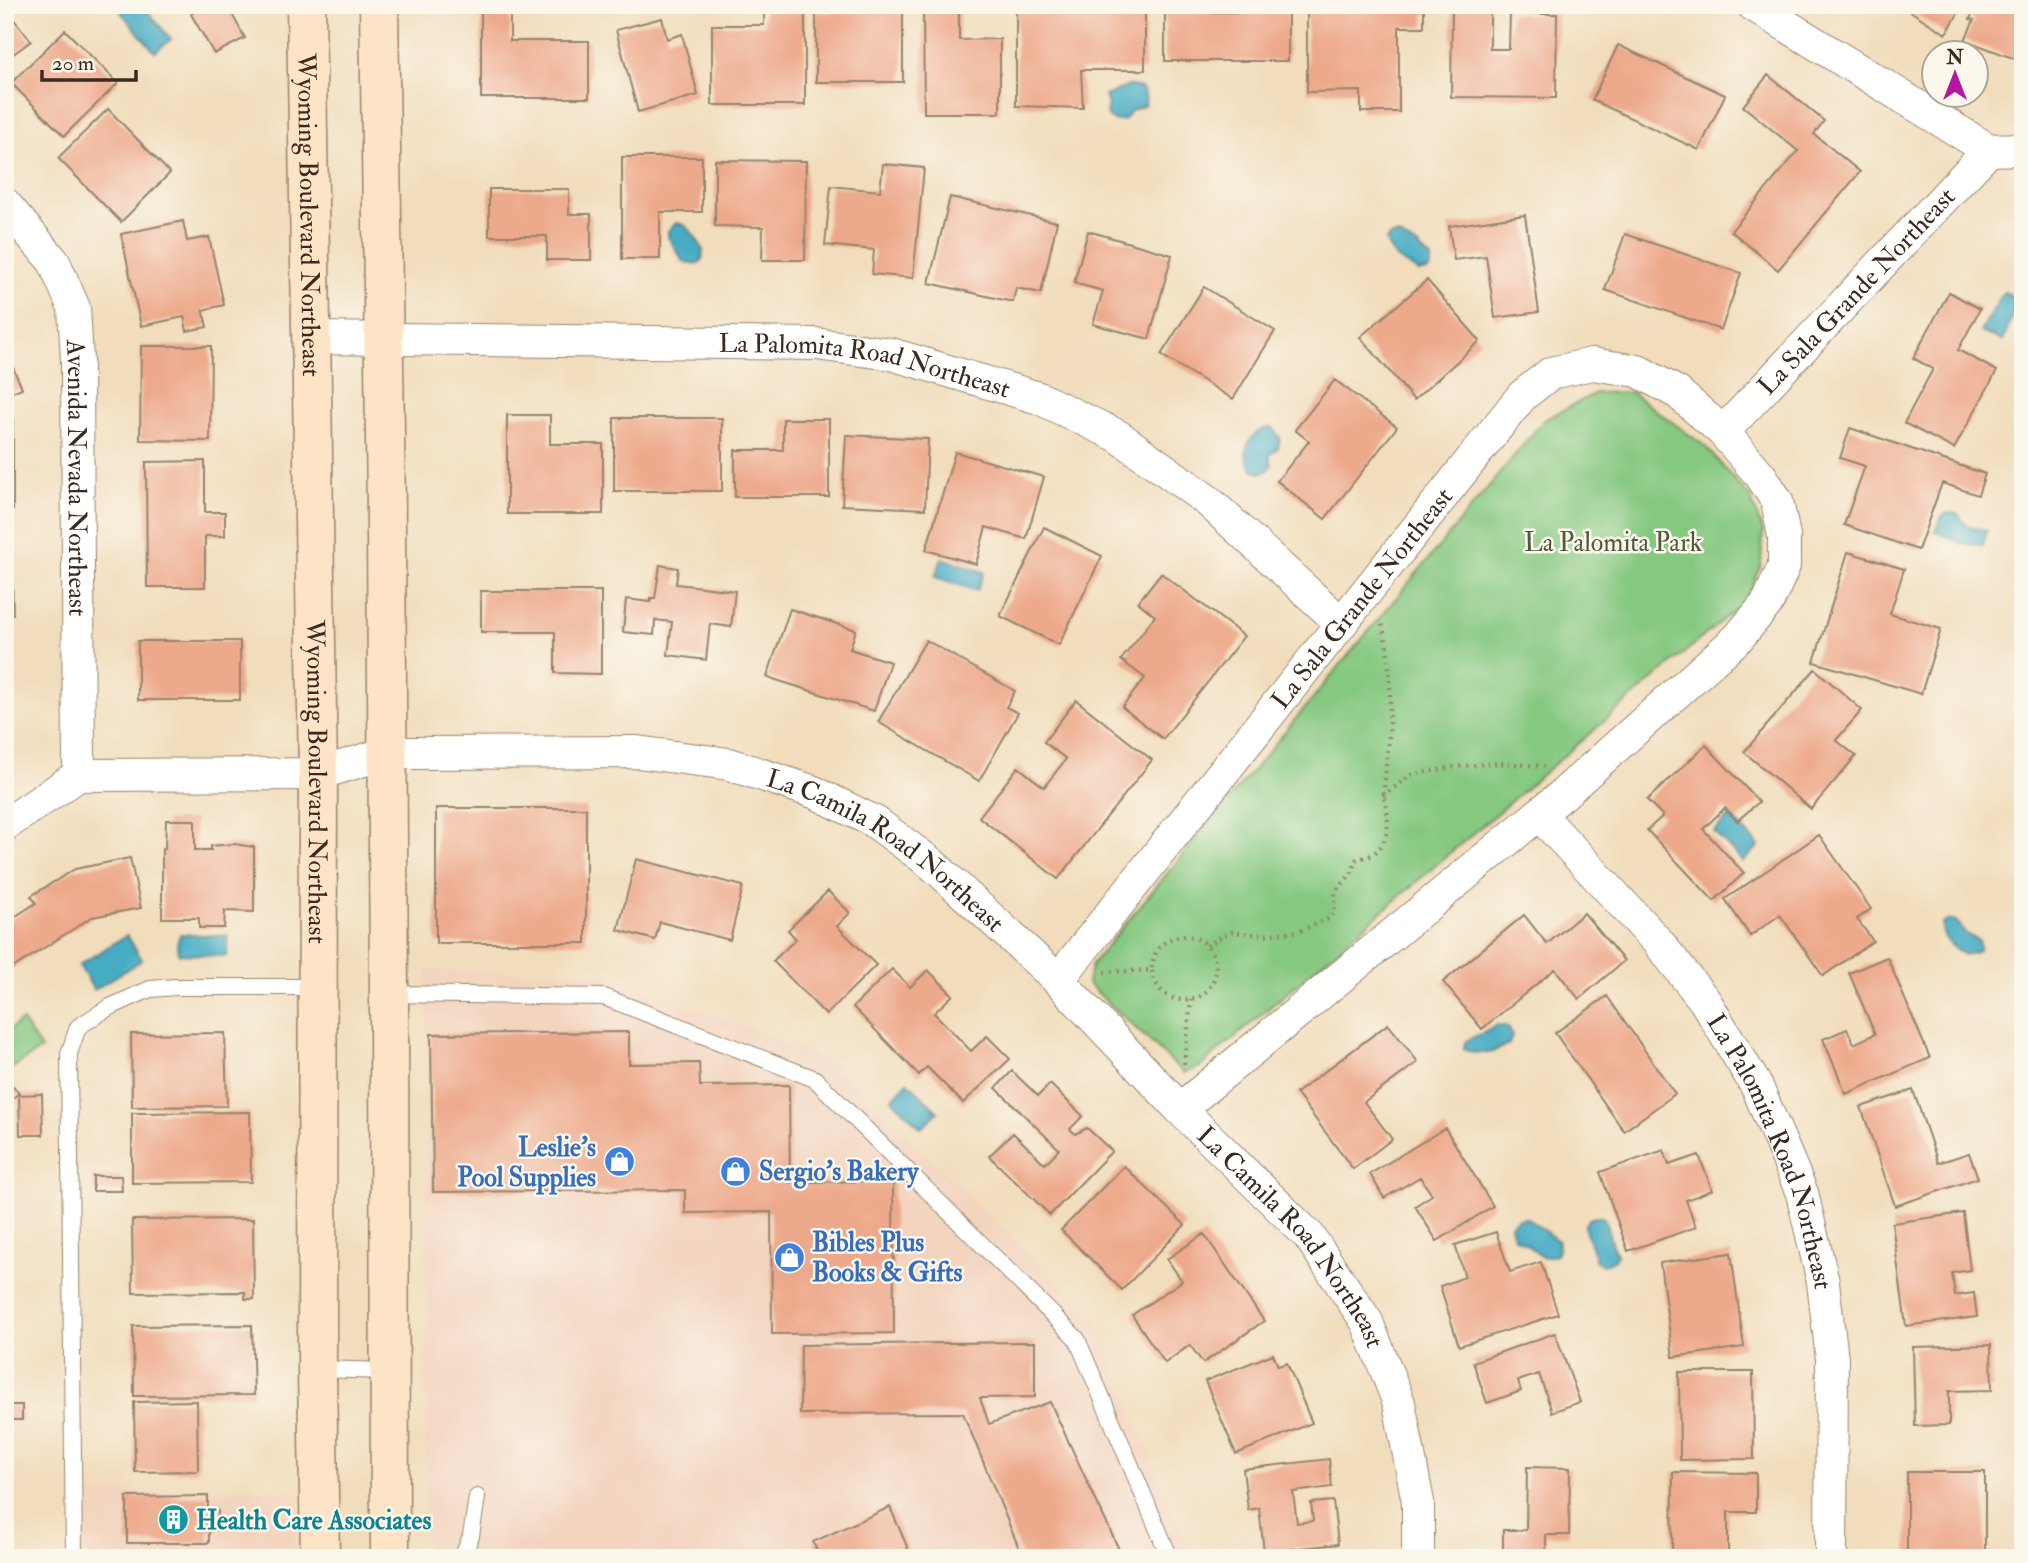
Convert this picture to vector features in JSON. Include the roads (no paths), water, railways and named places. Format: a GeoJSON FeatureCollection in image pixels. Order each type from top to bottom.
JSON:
{"type":"FeatureCollection","features":[{"type":"Feature","properties":{"kind":"main road","name":"Wyoming Boulevard Northeast"},"geometry":{"type":"LineString","coordinates":[[306,5],[318,774],[317,1369],[320,1558]]}},
{"type":"Feature","properties":{"kind":"main road"},"geometry":{"type":"LineString","coordinates":[[379,5],[385,340],[389,994],[387,1371],[390,1558]]}},
{"type":"Feature","properties":{"kind":"street"},"geometry":{"type":"LineString","coordinates":[[1753,5],[1989,150],[2023,149]]}},
{"type":"Feature","properties":{"kind":"street","name":"La Sala Grande Northeast"},"geometry":{"type":"LineString","coordinates":[[1723,432],[1989,150]]}},
{"type":"Feature","properties":{"kind":"street","name":"Avenida Nevada Northeast"},"geometry":{"type":"LineString","coordinates":[[5,204],[54,262],[74,308],[77,360],[79,775]]}},
{"type":"Feature","properties":{"kind":"street","name":"La Palomita Road Northeast"},"geometry":{"type":"LineString","coordinates":[[311,338],[816,344],[891,354],[1039,398],[1118,436],[1208,501],[1340,622]]}},
{"type":"Feature","properties":{"kind":"street","name":"La Sala Grande Northeast"},"geometry":{"type":"LineString","coordinates":[[1058,980],[1522,396],[1552,373],[1592,364],[1638,371],[1678,393],[1723,432],[1761,476],[1777,501],[1784,536],[1784,566],[1768,602],[1738,638],[1539,814],[1180,1108]]}},
{"type":"Feature","properties":{"kind":"street","name":"La Camila Road Northeast"},"geometry":{"type":"LineString","coordinates":[[79,775],[318,774],[387,753],[637,752],[729,764],[802,788],[875,822],[932,864],[1058,980],[1180,1108],[1309,1236],[1367,1322],[1399,1403],[1418,1502],[1418,1558]]}},
{"type":"Feature","properties":{"kind":"street"},"geometry":{"type":"LineString","coordinates":[[5,825],[79,775]]}},
{"type":"Feature","properties":{"kind":"street","name":"La Palomita Road Northeast"},"geometry":{"type":"LineString","coordinates":[[1539,814],[1658,942],[1705,1001],[1757,1087],[1802,1193],[1823,1282],[1832,1359],[1830,1558]]}},
{"type":"Feature","properties":{"kind":"lane"},"geometry":{"type":"LineString","coordinates":[[74,1558],[69,1054],[78,1027],[150,989],[318,987]]}},
{"type":"Feature","properties":{"kind":"lane"},"geometry":{"type":"LineString","coordinates":[[389,994],[604,998],[815,1079],[1077,1339],[1170,1558]]}},
{"type":"Feature","properties":{"kind":"lane"},"geometry":{"type":"LineString","coordinates":[[317,1369],[387,1371]]}},
{"type":"Feature","properties":{"kind":"lane"},"geometry":{"type":"LineString","coordinates":[[462,1558],[471,1536],[477,1497]]}},
{"type":"Feature","properties":{"kind":"water"},"geometry":{"type":"Polygon","coordinates":[[[129,5],[142,5],[171,39],[155,52],[121,12],[129,5]]]}},
{"type":"Feature","properties":{"kind":"water"},"geometry":{"type":"Polygon","coordinates":[[[1128,86],[1142,90],[1145,105],[1131,111],[1124,120],[1116,121],[1106,114],[1108,104],[1105,96],[1128,86]]]}},
{"type":"Feature","properties":{"kind":"water"},"geometry":{"type":"Polygon","coordinates":[[[676,223],[685,226],[703,249],[702,260],[698,264],[684,262],[668,237],[668,231],[676,223]]]}},
{"type":"Feature","properties":{"kind":"water"},"geometry":{"type":"Polygon","coordinates":[[[1398,235],[1416,245],[1431,259],[1428,271],[1419,272],[1395,255],[1386,240],[1390,236],[1398,235]]]}},
{"type":"Feature","properties":{"kind":"water"},"geometry":{"type":"Polygon","coordinates":[[[2004,292],[2018,298],[2003,341],[1980,332],[2004,292]]]}},
{"type":"Feature","properties":{"kind":"water"},"geometry":{"type":"Polygon","coordinates":[[[1266,428],[1273,428],[1280,438],[1278,448],[1269,456],[1272,465],[1266,471],[1259,472],[1253,469],[1246,454],[1254,435],[1266,428]]]}},
{"type":"Feature","properties":{"kind":"water"},"geometry":{"type":"Polygon","coordinates":[[[1949,513],[1958,514],[1966,525],[1987,531],[1983,545],[1963,544],[1936,531],[1942,516],[1949,513]]]}},
{"type":"Feature","properties":{"kind":"water"},"geometry":{"type":"Polygon","coordinates":[[[942,558],[984,572],[977,591],[935,577],[942,558]]]}},
{"type":"Feature","properties":{"kind":"water"},"geometry":{"type":"Polygon","coordinates":[[[1730,816],[1759,846],[1743,862],[1714,832],[1730,816]]]}},
{"type":"Feature","properties":{"kind":"water"},"geometry":{"type":"Polygon","coordinates":[[[1949,920],[1957,922],[1966,934],[1979,941],[1979,949],[1964,955],[1952,946],[1942,929],[1942,924],[1949,920]]]}},
{"type":"Feature","properties":{"kind":"water"},"geometry":{"type":"Polygon","coordinates":[[[180,934],[228,936],[227,956],[179,954],[177,944],[180,934]]]}},
{"type":"Feature","properties":{"kind":"water"},"geometry":{"type":"Polygon","coordinates":[[[127,935],[142,960],[94,990],[79,965],[127,935]]]}},
{"type":"Feature","properties":{"kind":"water"},"geometry":{"type":"Polygon","coordinates":[[[1496,1025],[1508,1027],[1512,1036],[1509,1044],[1487,1052],[1476,1053],[1464,1049],[1465,1042],[1496,1025]]]}},
{"type":"Feature","properties":{"kind":"water"},"geometry":{"type":"Polygon","coordinates":[[[908,1082],[938,1112],[921,1128],[892,1099],[908,1082]]]}},
{"type":"Feature","properties":{"kind":"water"},"geometry":{"type":"Polygon","coordinates":[[[1598,1216],[1604,1218],[1617,1254],[1603,1265],[1596,1261],[1584,1226],[1589,1219],[1598,1216]]]}},
{"type":"Feature","properties":{"kind":"water"},"geometry":{"type":"Polygon","coordinates":[[[1527,1218],[1558,1241],[1556,1255],[1543,1258],[1514,1237],[1511,1225],[1517,1219],[1527,1218]]]}},
{"type":"Feature","properties":{"kind":"place","name":"Leslie's Pool Supplies"},"geometry":{"type":"Point","coordinates":[619,1162]}},
{"type":"Feature","properties":{"kind":"place","name":"Sergio's Bakery"},"geometry":{"type":"Point","coordinates":[736,1171]}},
{"type":"Feature","properties":{"kind":"place","name":"Bibles Plus Books & Gifts"},"geometry":{"type":"Point","coordinates":[789,1257]}},
{"type":"Feature","properties":{"kind":"place","name":"Health Care Associates"},"geometry":{"type":"Point","coordinates":[173,1520]}},
{"type":"Feature","properties":{"kind":"park label","name":"La Palomita Park"},"geometry":{"type":"Point","coordinates":[1613,542]}}]}
